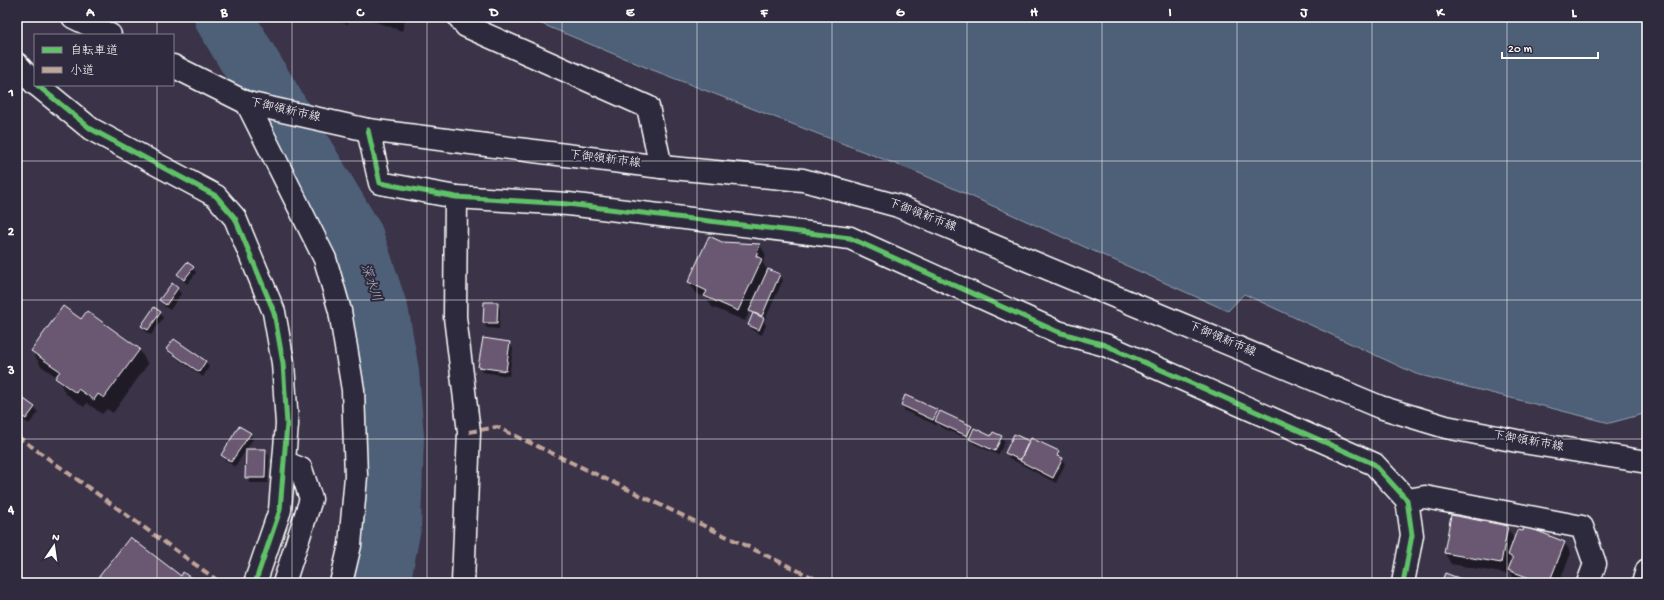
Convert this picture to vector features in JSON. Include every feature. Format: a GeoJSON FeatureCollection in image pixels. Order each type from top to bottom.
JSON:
{"type":"FeatureCollection","features":[{"type":"Feature","properties":{"kind":"street"},"geometry":{"type":"LineString","coordinates":[[73,17],[108,34]]}},
{"type":"Feature","properties":{"kind":"street"},"geometry":{"type":"LineString","coordinates":[[459,17],[466,26],[648,107],[661,167]]}},
{"type":"Feature","properties":{"kind":"street"},"geometry":{"type":"LineString","coordinates":[[17,64],[34,82]]}},
{"type":"Feature","properties":{"kind":"street","name":"下御領新市線"},"geometry":{"type":"LineString","coordinates":[[174,66],[247,103],[368,130],[661,167],[803,180],[898,206],[1380,407],[1446,427],[1517,442],[1647,462]]}},
{"type":"Feature","properties":{"kind":"street"},"geometry":{"type":"LineString","coordinates":[[38,86],[91,129],[216,196],[235,218],[274,312],[283,363],[287,424],[280,510],[255,583]]}},
{"type":"Feature","properties":{"kind":"street"},"geometry":{"type":"LineString","coordinates":[[247,103],[325,259],[340,311],[353,390],[356,476],[350,545],[341,583]]}},
{"type":"Feature","properties":{"kind":"street"},"geometry":{"type":"LineString","coordinates":[[368,130],[380,183],[456,197],[568,204],[850,238],[1058,332],[1106,345],[1374,464],[1407,500],[1412,535],[1403,583]]}},
{"type":"Feature","properties":{"kind":"street"},"geometry":{"type":"LineString","coordinates":[[456,197],[455,317],[469,432],[463,583]]}},
{"type":"Feature","properties":{"kind":"street"},"geometry":{"type":"LineString","coordinates":[[284,462],[301,469],[311,499],[284,583]]}},
{"type":"Feature","properties":{"kind":"street"},"geometry":{"type":"LineString","coordinates":[[1407,500],[1425,497],[1582,527],[1595,564],[1588,583]]}},
{"type":"Feature","properties":{"kind":"street"},"geometry":{"type":"LineString","coordinates":[[1643,583],[1647,570]]}},
{"type":"Feature","properties":{"kind":"water"},"geometry":{"type":"Polygon","coordinates":[[[525,17],[1647,17],[1647,413],[1610,423],[1416,374],[1244,294],[1228,311],[919,173],[650,69],[525,17]]]}},
{"type":"Feature","properties":{"kind":"building"},"geometry":{"type":"Polygon","coordinates":[[[709,236],[722,242],[760,244],[756,256],[762,259],[738,311],[704,296],[707,291],[688,282],[709,236]]]}},
{"type":"Feature","properties":{"kind":"building"},"geometry":{"type":"Polygon","coordinates":[[[187,262],[194,267],[184,280],[177,274],[187,262]]]}},
{"type":"Feature","properties":{"kind":"building"},"geometry":{"type":"Polygon","coordinates":[[[768,269],[780,274],[762,316],[749,311],[768,269]]]}},
{"type":"Feature","properties":{"kind":"building"},"geometry":{"type":"Polygon","coordinates":[[[172,283],[178,288],[166,305],[159,300],[172,283]]]}},
{"type":"Feature","properties":{"kind":"building"},"geometry":{"type":"Polygon","coordinates":[[[484,302],[498,302],[497,323],[483,323],[484,302]]]}},
{"type":"Feature","properties":{"kind":"building"},"geometry":{"type":"Polygon","coordinates":[[[63,306],[81,319],[87,311],[140,349],[104,398],[98,394],[94,400],[78,389],[76,393],[55,378],[60,371],[31,351],[63,306]]]}},
{"type":"Feature","properties":{"kind":"building"},"geometry":{"type":"Polygon","coordinates":[[[154,307],[161,312],[148,330],[141,326],[154,307]]]}},
{"type":"Feature","properties":{"kind":"building"},"geometry":{"type":"Polygon","coordinates":[[[753,313],[764,318],[759,330],[748,325],[753,313]]]}},
{"type":"Feature","properties":{"kind":"building"},"geometry":{"type":"Polygon","coordinates":[[[483,338],[510,342],[506,371],[478,367],[483,338]]]}},
{"type":"Feature","properties":{"kind":"building"},"geometry":{"type":"Polygon","coordinates":[[[174,339],[206,361],[199,372],[166,349],[174,339]]]}},
{"type":"Feature","properties":{"kind":"building"},"geometry":{"type":"Polygon","coordinates":[[[17,394],[35,407],[26,419],[17,413],[17,394]]]}},
{"type":"Feature","properties":{"kind":"building"},"geometry":{"type":"Polygon","coordinates":[[[905,395],[938,410],[933,420],[901,405],[905,395]]]}},
{"type":"Feature","properties":{"kind":"building"},"geometry":{"type":"Polygon","coordinates":[[[940,411],[972,426],[967,436],[935,421],[940,411]]]}},
{"type":"Feature","properties":{"kind":"building"},"geometry":{"type":"Polygon","coordinates":[[[239,426],[251,433],[231,462],[221,455],[239,426]]]}},
{"type":"Feature","properties":{"kind":"building"},"geometry":{"type":"Polygon","coordinates":[[[974,428],[991,436],[993,432],[1002,436],[995,451],[969,439],[974,428]]]}},
{"type":"Feature","properties":{"kind":"building"},"geometry":{"type":"Polygon","coordinates":[[[1014,434],[1029,441],[1020,460],[1005,453],[1014,434]]]}},
{"type":"Feature","properties":{"kind":"building"},"geometry":{"type":"Polygon","coordinates":[[[1031,438],[1059,451],[1057,456],[1063,458],[1053,478],[1020,461],[1031,438]]]}},
{"type":"Feature","properties":{"kind":"building"},"geometry":{"type":"Polygon","coordinates":[[[246,449],[266,449],[265,478],[245,478],[246,449]]]}},
{"type":"Feature","properties":{"kind":"building"},"geometry":{"type":"Polygon","coordinates":[[[1451,515],[1508,526],[1501,563],[1444,553],[1451,515]]]}},
{"type":"Feature","properties":{"kind":"building"},"geometry":{"type":"Polygon","coordinates":[[[1525,526],[1565,542],[1549,583],[1543,583],[1508,570],[1513,558],[1508,555],[1517,530],[1523,531],[1525,526]]]}},
{"type":"Feature","properties":{"kind":"building"},"geometry":{"type":"Polygon","coordinates":[[[130,537],[181,576],[183,572],[198,583],[94,583],[130,537]]]}},
{"type":"Feature","properties":{"kind":"building"},"geometry":{"type":"Polygon","coordinates":[[[1445,573],[1472,583],[1441,583],[1445,573]]]}},
{"type":"Feature","properties":{"kind":"waterway","name":"深水川"},"geometry":{"type":"LineString","coordinates":[[223,17],[355,238],[380,314],[390,372],[395,437],[392,527],[381,583]]}},
{"type":"Feature","properties":{"kind":"marked path"},"geometry":{"type":"LineString","coordinates":[[469,432],[497,427],[824,583]]}},
{"type":"Feature","properties":{"kind":"marked path"},"geometry":{"type":"LineString","coordinates":[[17,436],[221,583]]}},
{"type":"Feature","properties":{"kind":"cycle path"},"geometry":{"type":"LineString","coordinates":[[38,86],[91,129],[216,196],[235,218],[274,312],[283,363],[287,424],[280,510],[255,583]]}},
{"type":"Feature","properties":{"kind":"cycle path"},"geometry":{"type":"LineString","coordinates":[[368,130],[380,183],[456,197],[568,204],[850,238],[1058,332],[1105,345],[1374,464],[1407,500],[1412,535],[1403,583]]}}]}
